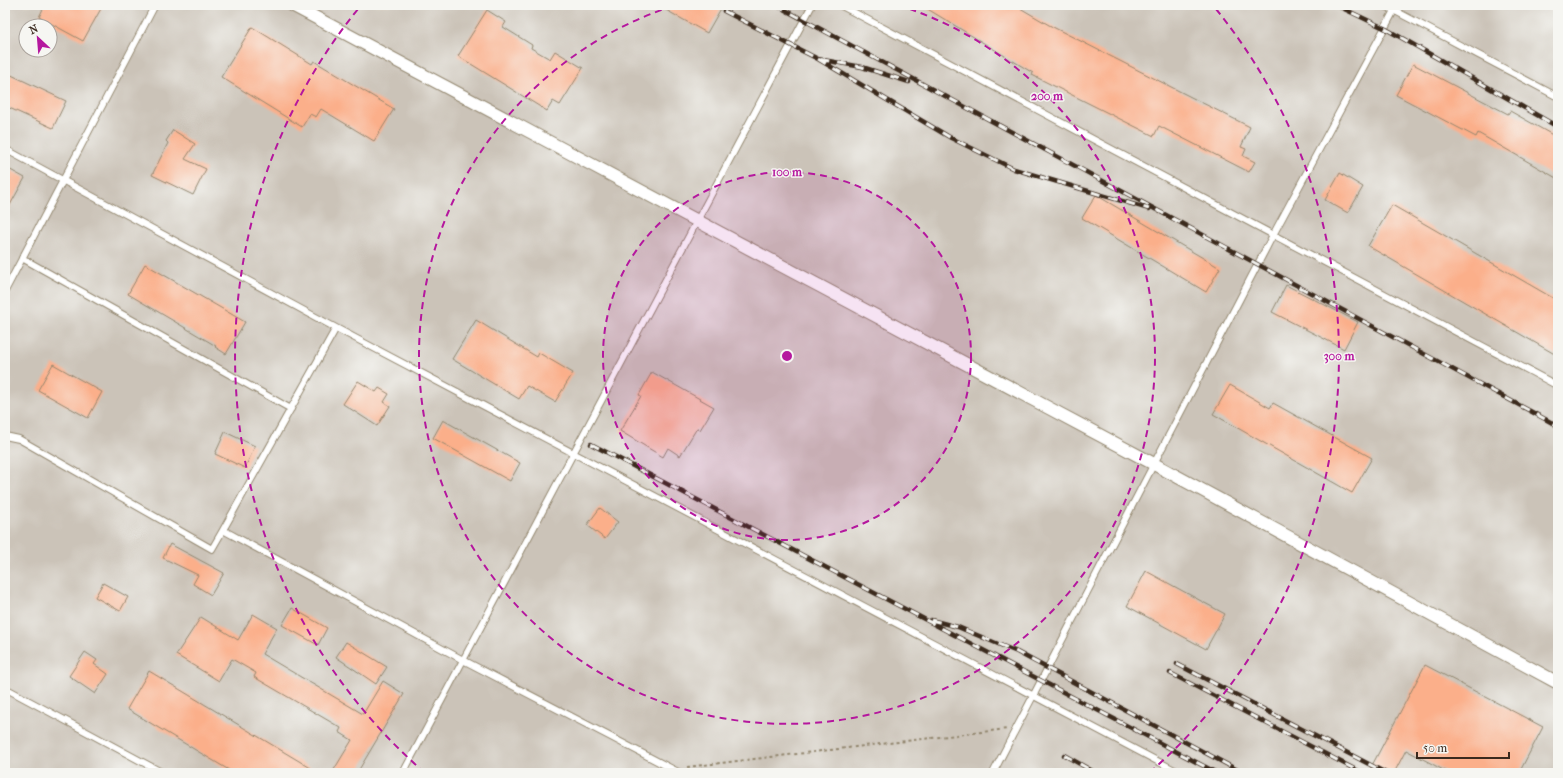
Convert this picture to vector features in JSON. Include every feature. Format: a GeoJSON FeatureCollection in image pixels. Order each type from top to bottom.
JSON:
{"type":"FeatureCollection","features":[{"type":"Feature","properties":{"kind":"street"},"geometry":{"type":"LineString","coordinates":[[292,5],[1154,464],[1558,683]]}},
{"type":"Feature","properties":{"kind":"lane"},"geometry":{"type":"LineString","coordinates":[[5,291],[155,5]]}},
{"type":"Feature","properties":{"kind":"lane"},"geometry":{"type":"LineString","coordinates":[[403,773],[812,5]]}},
{"type":"Feature","properties":{"kind":"lane"},"geometry":{"type":"LineString","coordinates":[[840,5],[1558,386]]}},
{"type":"Feature","properties":{"kind":"lane"},"geometry":{"type":"LineString","coordinates":[[1384,5],[1396,8],[1558,97]]}},
{"type":"Feature","properties":{"kind":"lane"},"geometry":{"type":"LineString","coordinates":[[993,773],[1273,235],[1386,29],[1396,8]]}},
{"type":"Feature","properties":{"kind":"lane"},"geometry":{"type":"LineString","coordinates":[[5,149],[573,454],[1180,773]]}},
{"type":"Feature","properties":{"kind":"lane"},"geometry":{"type":"LineString","coordinates":[[22,258],[291,409]]}},
{"type":"Feature","properties":{"kind":"lane"},"geometry":{"type":"LineString","coordinates":[[5,436],[19,439],[212,549],[336,328]]}},
{"type":"Feature","properties":{"kind":"lane"},"geometry":{"type":"LineString","coordinates":[[223,530],[463,660],[680,773]]}},
{"type":"Feature","properties":{"kind":"lane"},"geometry":{"type":"LineString","coordinates":[[5,688],[162,773]]}},
{"type":"Feature","properties":{"kind":"path"},"geometry":{"type":"LineString","coordinates":[[672,769],[1017,728]]}},
{"type":"Feature","properties":{"kind":"shaded area"},"geometry":{"type":"Polygon","coordinates":[[[5,5],[1558,5],[1558,773],[5,773],[5,5]]]}},
{"type":"Feature","properties":{"kind":"building"},"geometry":{"type":"Polygon","coordinates":[[[45,5],[103,5],[83,41],[58,27],[58,18],[39,17],[45,5]]]}},
{"type":"Feature","properties":{"kind":"building"},"geometry":{"type":"Polygon","coordinates":[[[657,5],[723,5],[707,33],[657,5]]]}},
{"type":"Feature","properties":{"kind":"building"},"geometry":{"type":"Polygon","coordinates":[[[921,5],[1015,5],[1049,25],[1250,127],[1241,147],[1246,149],[1243,156],[1255,162],[1249,172],[1159,126],[1154,136],[1032,75],[1033,73],[921,5]]]}},
{"type":"Feature","properties":{"kind":"building"},"geometry":{"type":"Polygon","coordinates":[[[487,10],[506,22],[503,27],[532,45],[531,48],[550,59],[555,51],[583,68],[560,105],[553,101],[547,111],[458,56],[487,10]]]}},
{"type":"Feature","properties":{"kind":"building"},"geometry":{"type":"Polygon","coordinates":[[[252,27],[312,64],[314,61],[394,109],[374,141],[321,109],[316,117],[310,114],[302,127],[221,77],[252,27]]]}},
{"type":"Feature","properties":{"kind":"building"},"geometry":{"type":"Polygon","coordinates":[[[1413,64],[1508,114],[1510,111],[1558,138],[1558,179],[1478,133],[1476,137],[1396,95],[1413,64]]]}},
{"type":"Feature","properties":{"kind":"building"},"geometry":{"type":"Polygon","coordinates":[[[5,72],[66,101],[53,128],[5,106],[5,72]]]}},
{"type":"Feature","properties":{"kind":"building"},"geometry":{"type":"Polygon","coordinates":[[[173,130],[195,144],[185,159],[206,169],[193,195],[152,175],[168,143],[166,141],[173,130]]]}},
{"type":"Feature","properties":{"kind":"building"},"geometry":{"type":"Polygon","coordinates":[[[5,167],[25,178],[5,214],[5,167]]]}},
{"type":"Feature","properties":{"kind":"building"},"geometry":{"type":"Polygon","coordinates":[[[1340,173],[1363,187],[1348,213],[1325,200],[1340,173]]]}},
{"type":"Feature","properties":{"kind":"building"},"geometry":{"type":"Polygon","coordinates":[[[1096,195],[1220,268],[1206,292],[1082,218],[1096,195]]]}},
{"type":"Feature","properties":{"kind":"building"},"geometry":{"type":"Polygon","coordinates":[[[1392,205],[1558,301],[1558,356],[1368,246],[1392,205]]]}},
{"type":"Feature","properties":{"kind":"building"},"geometry":{"type":"Polygon","coordinates":[[[145,264],[245,322],[226,354],[215,347],[216,346],[128,294],[145,264]]]}},
{"type":"Feature","properties":{"kind":"building"},"geometry":{"type":"Polygon","coordinates":[[[1286,285],[1358,322],[1344,349],[1272,312],[1286,285]]]}},
{"type":"Feature","properties":{"kind":"building"},"geometry":{"type":"Polygon","coordinates":[[[476,320],[537,357],[539,353],[573,373],[555,402],[527,386],[519,399],[452,359],[476,320]]]}},
{"type":"Feature","properties":{"kind":"building"},"geometry":{"type":"Polygon","coordinates":[[[53,364],[102,392],[88,418],[38,390],[53,364]]]}},
{"type":"Feature","properties":{"kind":"building"},"geometry":{"type":"Polygon","coordinates":[[[652,372],[714,407],[700,430],[697,428],[680,456],[668,448],[663,457],[620,431],[641,396],[639,395],[652,372]]]}},
{"type":"Feature","properties":{"kind":"building"},"geometry":{"type":"Polygon","coordinates":[[[358,381],[376,392],[379,388],[389,394],[384,402],[390,406],[377,426],[343,404],[358,381]]]}},
{"type":"Feature","properties":{"kind":"building"},"geometry":{"type":"Polygon","coordinates":[[[1230,385],[1270,408],[1273,403],[1372,458],[1352,493],[1213,414],[1230,385]]]}},
{"type":"Feature","properties":{"kind":"building"},"geometry":{"type":"Polygon","coordinates":[[[443,420],[520,463],[510,481],[433,438],[443,420]]]}},
{"type":"Feature","properties":{"kind":"building"},"geometry":{"type":"Polygon","coordinates":[[[225,432],[255,446],[245,468],[215,454],[225,432]]]}},
{"type":"Feature","properties":{"kind":"building"},"geometry":{"type":"Polygon","coordinates":[[[600,508],[618,522],[605,539],[587,525],[600,508]]]}},
{"type":"Feature","properties":{"kind":"building"},"geometry":{"type":"Polygon","coordinates":[[[170,544],[224,573],[211,595],[193,584],[198,575],[163,558],[170,544]]]}},
{"type":"Feature","properties":{"kind":"building"},"geometry":{"type":"Polygon","coordinates":[[[1146,571],[1225,614],[1206,649],[1127,606],[1146,571]]]}},
{"type":"Feature","properties":{"kind":"building"},"geometry":{"type":"Polygon","coordinates":[[[103,583],[128,597],[120,611],[95,597],[103,583]]]}},
{"type":"Feature","properties":{"kind":"building"},"geometry":{"type":"Polygon","coordinates":[[[292,608],[327,628],[318,645],[282,625],[292,608]]]}},
{"type":"Feature","properties":{"kind":"building"},"geometry":{"type":"Polygon","coordinates":[[[253,614],[277,628],[262,654],[363,714],[383,681],[404,694],[357,773],[332,773],[352,740],[339,732],[341,728],[254,677],[256,673],[232,659],[219,681],[176,655],[201,617],[238,640],[253,614]]]}},
{"type":"Feature","properties":{"kind":"building"},"geometry":{"type":"Polygon","coordinates":[[[346,642],[387,667],[376,684],[336,657],[346,642]]]}},
{"type":"Feature","properties":{"kind":"building"},"geometry":{"type":"Polygon","coordinates":[[[85,652],[97,660],[94,664],[108,674],[95,694],[69,676],[85,652]]]}},
{"type":"Feature","properties":{"kind":"building"},"geometry":{"type":"Polygon","coordinates":[[[1425,665],[1543,727],[1519,773],[1449,773],[1406,750],[1394,773],[1368,773],[1425,665]]]}},
{"type":"Feature","properties":{"kind":"building"},"geometry":{"type":"Polygon","coordinates":[[[149,671],[319,773],[234,773],[127,709],[149,671]]]}},
{"type":"Feature","properties":{"kind":"railway"},"geometry":{"type":"LineString","coordinates":[[776,5],[1558,426]]}},
{"type":"Feature","properties":{"kind":"railway"},"geometry":{"type":"LineString","coordinates":[[1336,5],[1386,29],[1558,127]]}},
{"type":"Feature","properties":{"kind":"railway"},"geometry":{"type":"LineString","coordinates":[[724,11],[818,59],[862,67],[909,82]]}},
{"type":"Feature","properties":{"kind":"railway"},"geometry":{"type":"LineString","coordinates":[[818,59],[951,138],[1014,169],[1149,209]]}},
{"type":"Feature","properties":{"kind":"railway"},"geometry":{"type":"LineString","coordinates":[[591,444],[1217,773]]}},
{"type":"Feature","properties":{"kind":"railway"},"geometry":{"type":"LineString","coordinates":[[931,620],[958,627],[1017,652],[1243,773]]}},
{"type":"Feature","properties":{"kind":"railway"},"geometry":{"type":"LineString","coordinates":[[1177,664],[1386,773]]}},
{"type":"Feature","properties":{"kind":"railway"},"geometry":{"type":"LineString","coordinates":[[1170,673],[1362,773]]}},
{"type":"Feature","properties":{"kind":"railway"},"geometry":{"type":"LineString","coordinates":[[1064,755],[1096,773]]}}]}
